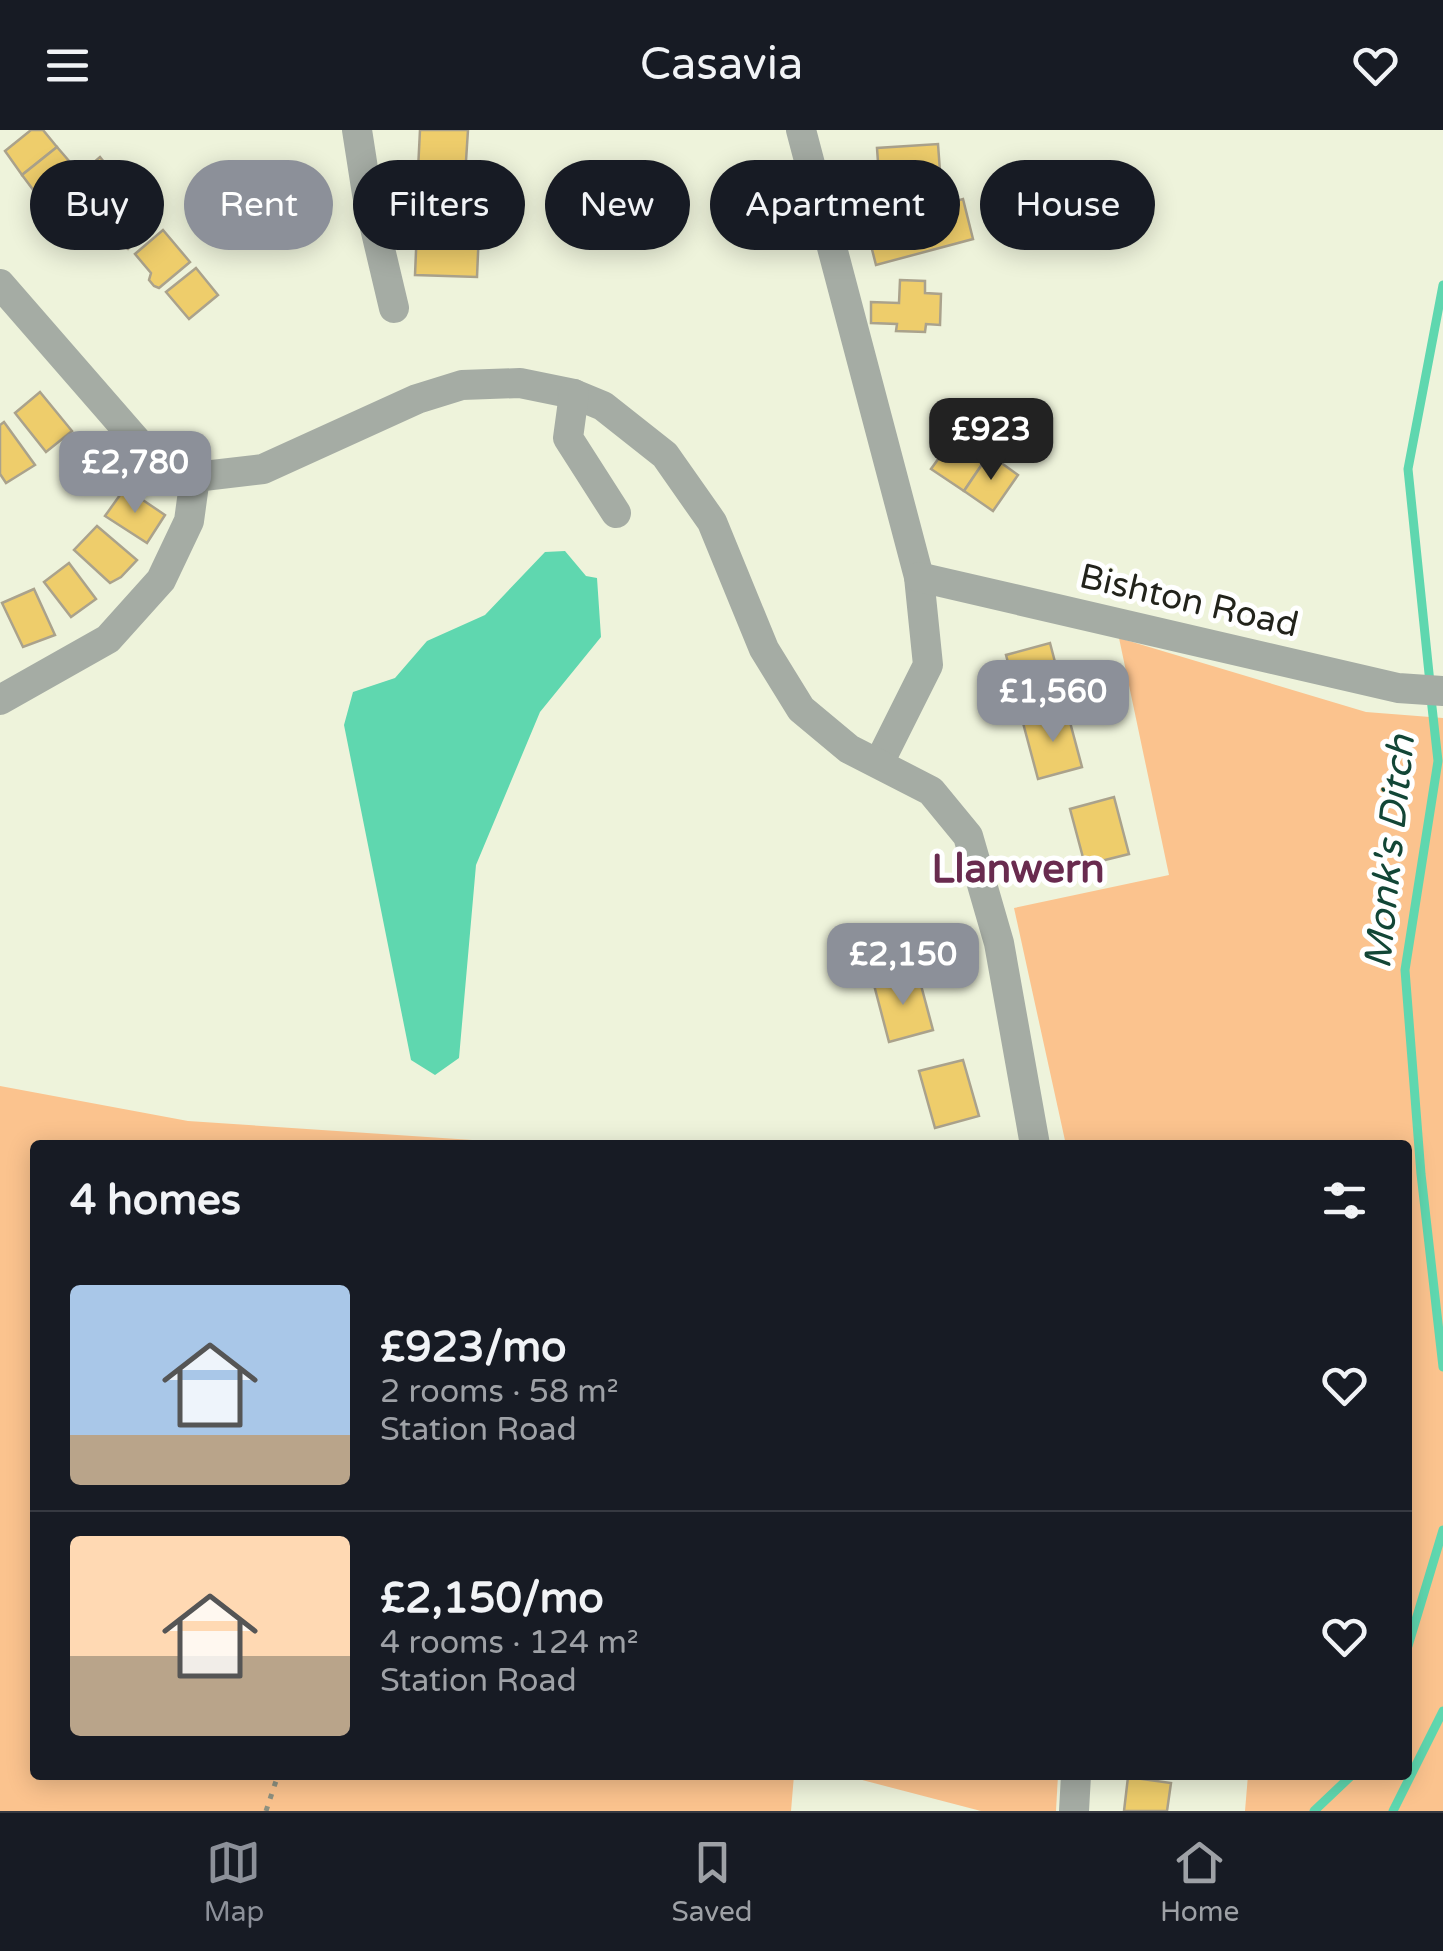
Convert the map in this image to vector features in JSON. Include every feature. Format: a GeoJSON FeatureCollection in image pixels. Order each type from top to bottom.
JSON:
{"type":"FeatureCollection","features":[{"type":"Feature","properties":{"kind":"street"},"geometry":{"type":"LineString","coordinates":[[358,130],[367,194],[394,308]]}},
{"type":"Feature","properties":{"kind":"street"},"geometry":{"type":"LineString","coordinates":[[801,130],[919,577],[928,665],[879,763]]}},
{"type":"Feature","properties":{"kind":"street"},"geometry":{"type":"LineString","coordinates":[[0,284],[155,462],[196,477],[263,470],[417,399],[462,386],[520,383],[574,394],[603,406],[665,454],[712,522],[764,649],[800,709],[848,750],[931,791],[968,836],[998,943],[1034,1140]]}},
{"type":"Feature","properties":{"kind":"street"},"geometry":{"type":"LineString","coordinates":[[574,394],[568,438],[616,512]]}},
{"type":"Feature","properties":{"kind":"street"},"geometry":{"type":"LineString","coordinates":[[0,700],[108,639],[161,580],[189,521],[196,477]]}},
{"type":"Feature","properties":{"kind":"street","name":"Bishton Road"},"geometry":{"type":"LineString","coordinates":[[919,577],[1398,688],[1443,691]]}},
{"type":"Feature","properties":{"kind":"street"},"geometry":{"type":"LineString","coordinates":[[1074,1811],[1076,1780]]}},
{"type":"Feature","properties":{"kind":"path"},"geometry":{"type":"LineString","coordinates":[[266,1811],[276,1780]]}},
{"type":"Feature","properties":{"kind":"shaded area"},"geometry":{"type":"Polygon","coordinates":[[[565,551],[586,576],[597,578],[601,637],[540,712],[476,865],[459,1058],[435,1075],[411,1060],[344,725],[353,692],[395,678],[427,641],[485,615],[545,552],[565,551]]]}},
{"type":"Feature","properties":{"kind":"shaded area"},"geometry":{"type":"Polygon","coordinates":[[[1119,638],[1366,712],[1443,718],[1443,1811],[1245,1811],[1248,1780],[1412,1780],[1412,1140],[1065,1140],[1014,908],[1169,875],[1119,638]]]}},
{"type":"Feature","properties":{"kind":"shaded area"},"geometry":{"type":"Polygon","coordinates":[[[0,1086],[188,1121],[474,1140],[30,1140],[30,1780],[794,1780],[791,1811],[0,1811],[0,1086]]]}},
{"type":"Feature","properties":{"kind":"shaded area"},"geometry":{"type":"Polygon","coordinates":[[[862,1780],[1058,1780],[1056,1811],[981,1811],[862,1780]]]}},
{"type":"Feature","properties":{"kind":"building"},"geometry":{"type":"Polygon","coordinates":[[[31,130],[43,130],[57,147],[41,160],[30,160],[30,169],[22,175],[5,151],[31,130]]]}},
{"type":"Feature","properties":{"kind":"building"},"geometry":{"type":"Polygon","coordinates":[[[420,130],[468,130],[466,160],[418,160],[420,130]]]}},
{"type":"Feature","properties":{"kind":"building"},"geometry":{"type":"Polygon","coordinates":[[[938,144],[939,160],[878,160],[877,148],[938,144]]]}},
{"type":"Feature","properties":{"kind":"building"},"geometry":{"type":"Polygon","coordinates":[[[57,147],[68,160],[41,160],[57,147]]]}},
{"type":"Feature","properties":{"kind":"building"},"geometry":{"type":"Polygon","coordinates":[[[30,169],[30,186],[22,175],[30,169]]]}},
{"type":"Feature","properties":{"kind":"building"},"geometry":{"type":"Polygon","coordinates":[[[963,199],[973,239],[960,242],[963,199]]]}},
{"type":"Feature","properties":{"kind":"building"},"geometry":{"type":"Polygon","coordinates":[[[164,231],[190,262],[159,288],[149,280],[151,273],[135,254],[140,250],[164,250],[164,231]]]}},
{"type":"Feature","properties":{"kind":"building"},"geometry":{"type":"Polygon","coordinates":[[[416,250],[478,250],[477,277],[415,275],[416,250]]]}},
{"type":"Feature","properties":{"kind":"building"},"geometry":{"type":"Polygon","coordinates":[[[872,250],[932,250],[876,265],[872,250]]]}},
{"type":"Feature","properties":{"kind":"building"},"geometry":{"type":"Polygon","coordinates":[[[196,268],[218,295],[189,319],[166,292],[196,268]]]}},
{"type":"Feature","properties":{"kind":"building"},"geometry":{"type":"Polygon","coordinates":[[[900,280],[925,281],[925,293],[941,294],[940,325],[926,324],[925,332],[896,331],[897,324],[871,323],[871,302],[899,303],[900,280]]]}},
{"type":"Feature","properties":{"kind":"building"},"geometry":{"type":"Polygon","coordinates":[[[40,392],[72,431],[46,452],[15,413],[40,392]]]}},
{"type":"Feature","properties":{"kind":"building"},"geometry":{"type":"Polygon","coordinates":[[[4,422],[35,465],[6,483],[0,474],[0,425],[4,422]]]}},
{"type":"Feature","properties":{"kind":"building"},"geometry":{"type":"Polygon","coordinates":[[[957,433],[989,454],[964,491],[931,469],[957,433]]]}},
{"type":"Feature","properties":{"kind":"building"},"geometry":{"type":"Polygon","coordinates":[[[989,454],[1018,475],[993,511],[964,491],[989,454]]]}},
{"type":"Feature","properties":{"kind":"building"},"geometry":{"type":"Polygon","coordinates":[[[125,488],[165,515],[147,543],[105,516],[125,488]]]}},
{"type":"Feature","properties":{"kind":"building"},"geometry":{"type":"Polygon","coordinates":[[[97,526],[137,560],[110,583],[74,550],[97,526]]]}},
{"type":"Feature","properties":{"kind":"building"},"geometry":{"type":"Polygon","coordinates":[[[69,563],[96,599],[71,617],[44,582],[69,563]]]}},
{"type":"Feature","properties":{"kind":"building"},"geometry":{"type":"Polygon","coordinates":[[[34,589],[55,635],[23,647],[2,603],[34,589]]]}},
{"type":"Feature","properties":{"kind":"building"},"geometry":{"type":"Polygon","coordinates":[[[1050,643],[1065,700],[1021,712],[1006,655],[1050,643]]]}},
{"type":"Feature","properties":{"kind":"building"},"geometry":{"type":"Polygon","coordinates":[[[1067,711],[1082,767],[1038,779],[1023,723],[1067,711]]]}},
{"type":"Feature","properties":{"kind":"building"},"geometry":{"type":"Polygon","coordinates":[[[1114,797],[1129,854],[1085,865],[1070,809],[1114,797]]]}},
{"type":"Feature","properties":{"kind":"building"},"geometry":{"type":"Polygon","coordinates":[[[918,974],[933,1030],[889,1042],[874,985],[918,974]]]}},
{"type":"Feature","properties":{"kind":"building"},"geometry":{"type":"Polygon","coordinates":[[[963,1060],[979,1116],[935,1128],[919,1071],[963,1060]]]}},
{"type":"Feature","properties":{"kind":"building"},"geometry":{"type":"Polygon","coordinates":[[[1128,1780],[1171,1783],[1167,1811],[1124,1811],[1128,1780]]]}},
{"type":"Feature","properties":{"kind":"waterway","name":"Monk's Ditch"},"geometry":{"type":"LineString","coordinates":[[1430,683],[1408,469],[1443,285]]}},
{"type":"Feature","properties":{"kind":"waterway","name":"Monk's Ditch"},"geometry":{"type":"LineString","coordinates":[[1431,698],[1438,761],[1405,970],[1421,1174],[1443,1367]]}},
{"type":"Feature","properties":{"kind":"waterway","name":"Monk's Ditch"},"geometry":{"type":"LineString","coordinates":[[1412,1633],[1443,1530]]}},
{"type":"Feature","properties":{"kind":"waterway"},"geometry":{"type":"LineString","coordinates":[[1412,1773],[1443,1711]]}},
{"type":"Feature","properties":{"kind":"waterway","name":"Monk's Ditch"},"geometry":{"type":"LineString","coordinates":[[1314,1811],[1347,1780]]}},
{"type":"Feature","properties":{"kind":"waterway"},"geometry":{"type":"LineString","coordinates":[[1393,1811],[1408,1780]]}},
{"type":"Feature","properties":{"kind":"district","name":"Llanwern"},"geometry":{"type":"Point","coordinates":[1018,869]}}]}
